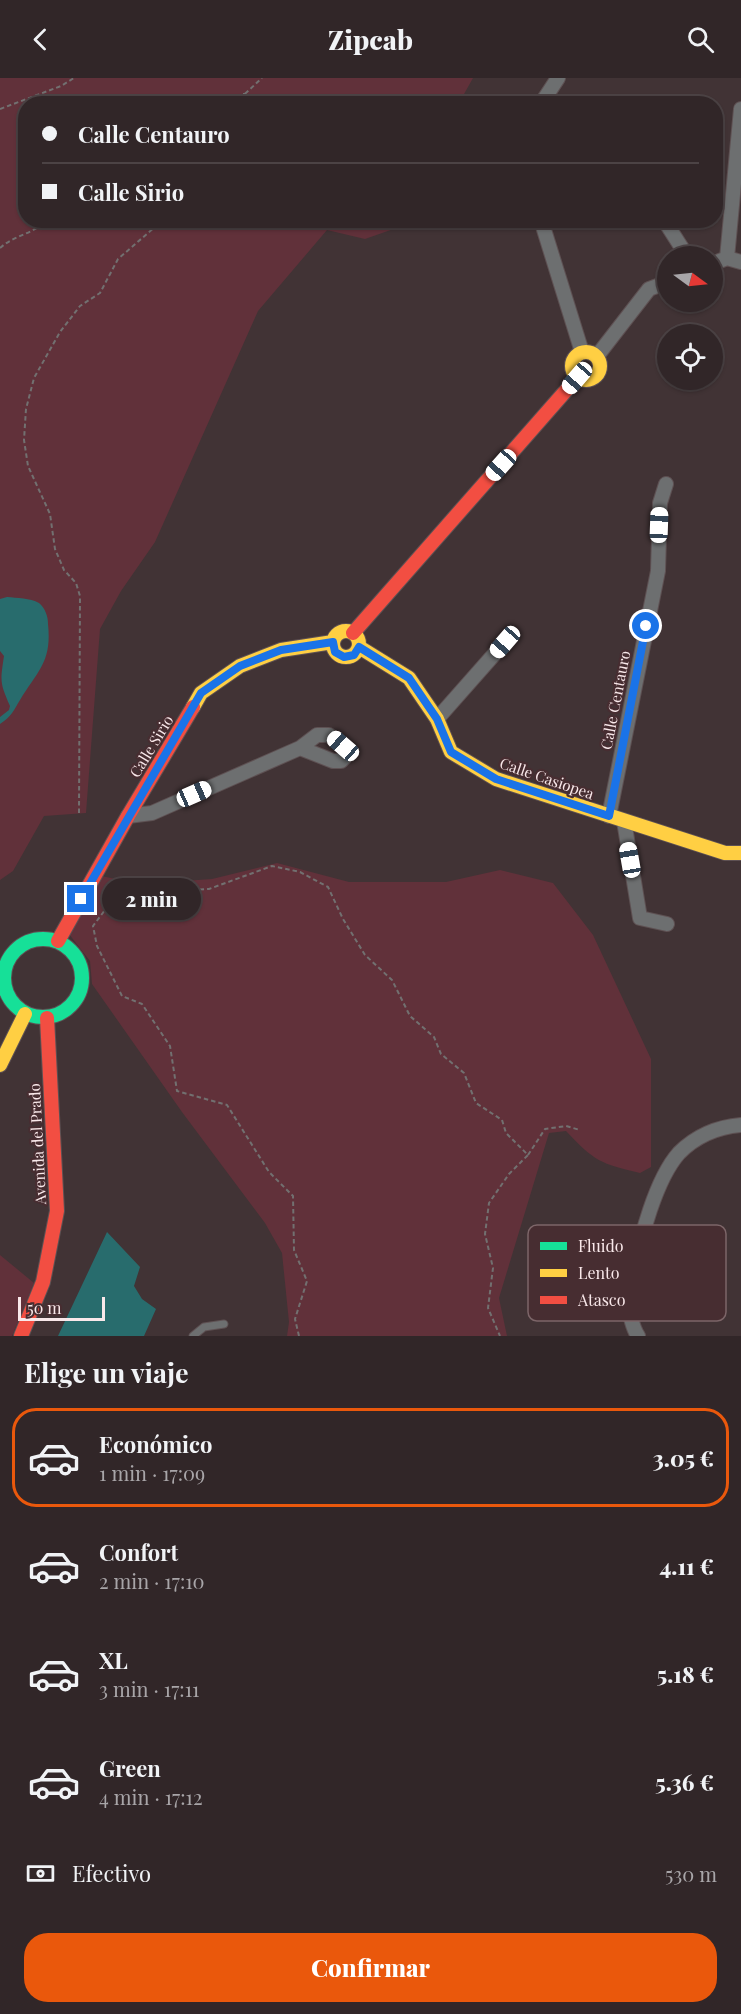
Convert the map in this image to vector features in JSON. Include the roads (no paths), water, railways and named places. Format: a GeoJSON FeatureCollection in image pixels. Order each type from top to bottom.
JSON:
{"type":"FeatureCollection","features":[{"type":"Feature","properties":{"kind":"street"},"geometry":{"type":"LineString","coordinates":[[547,96],[558,78]]}},
{"type":"Feature","properties":{"kind":"street"},"geometry":{"type":"LineString","coordinates":[[727,258],[741,109]]}},
{"type":"Feature","properties":{"kind":"street"},"geometry":{"type":"LineString","coordinates":[[543,228],[582,352]]}},
{"type":"Feature","properties":{"kind":"street"},"geometry":{"type":"LineString","coordinates":[[669,228],[681,246]]}},
{"type":"Feature","properties":{"kind":"street"},"geometry":{"type":"LineString","coordinates":[[723,260],[727,258],[741,262]]}},
{"type":"Feature","properties":{"kind":"street"},"geometry":{"type":"LineString","coordinates":[[597,356],[649,289],[657,286]]}},
{"type":"Feature","properties":{"kind":"street"},"geometry":{"type":"LineString","coordinates":[[582,352],[590,352],[597,356],[600,370],[597,376],[584,381],[577,378],[571,367],[572,360],[582,352]]}},
{"type":"Feature","properties":{"kind":"street"},"geometry":{"type":"LineString","coordinates":[[354,633],[577,378]]}},
{"type":"Feature","properties":{"kind":"street","name":"Calle Centauro"},"geometry":{"type":"LineString","coordinates":[[609,816],[658,571],[660,503],[666,484]]}},
{"type":"Feature","properties":{"kind":"street"},"geometry":{"type":"LineString","coordinates":[[349,631],[354,633],[359,641],[359,647],[354,655],[344,657],[335,652],[333,642],[339,633],[349,631]]}},
{"type":"Feature","properties":{"kind":"street","name":"Calle Sirio"},"geometry":{"type":"LineString","coordinates":[[58,941],[201,693],[240,666],[281,650],[333,642]]}},
{"type":"Feature","properties":{"kind":"street"},"geometry":{"type":"LineString","coordinates":[[437,719],[505,642]]}},
{"type":"Feature","properties":{"kind":"street","name":"Calle Casiopea"},"geometry":{"type":"LineString","coordinates":[[359,647],[409,678],[437,719],[451,752],[496,779],[725,853],[741,853]]}},
{"type":"Feature","properties":{"kind":"street"},"geometry":{"type":"LineString","coordinates":[[128,816],[152,813],[300,748]]}},
{"type":"Feature","properties":{"kind":"street"},"geometry":{"type":"LineString","coordinates":[[624,821],[640,918],[667,924]]}},
{"type":"Feature","properties":{"kind":"street"},"geometry":{"type":"LineString","coordinates":[[45,938],[58,941],[70,949],[79,962],[82,976],[80,991],[73,1004],[62,1013],[47,1018],[25,1014],[16,1007],[2,989],[2,968],[20,946],[32,940],[45,938]]}},
{"type":"Feature","properties":{"kind":"street"},"geometry":{"type":"LineString","coordinates":[[0,1065],[25,1014]]}},
{"type":"Feature","properties":{"kind":"street","name":"Avenida del Prado"},"geometry":{"type":"LineString","coordinates":[[21,1336],[43,1282],[57,1211],[47,1018]]}},
{"type":"Feature","properties":{"kind":"street"},"geometry":{"type":"LineString","coordinates":[[646,1225],[662,1180],[678,1154],[697,1137],[730,1126],[741,1125]]}},
{"type":"Feature","properties":{"kind":"street"},"geometry":{"type":"LineString","coordinates":[[632,1321],[638,1336]]}},
{"type":"Feature","properties":{"kind":"lane"},"geometry":{"type":"LineString","coordinates":[[193,1336],[204,1327],[224,1324]]}},
{"type":"Feature","properties":{"kind":"water"},"geometry":{"type":"Polygon","coordinates":[[[23,598],[39,603],[47,618],[49,637],[46,657],[42,665],[12,713],[0,724],[0,717],[9,710],[10,706],[2,682],[4,656],[0,651],[0,599],[23,598]]]}},
{"type":"Feature","properties":{"kind":"water"},"geometry":{"type":"Polygon","coordinates":[[[107,1232],[140,1267],[134,1286],[142,1299],[156,1309],[144,1336],[58,1336],[107,1232]]]}}]}
